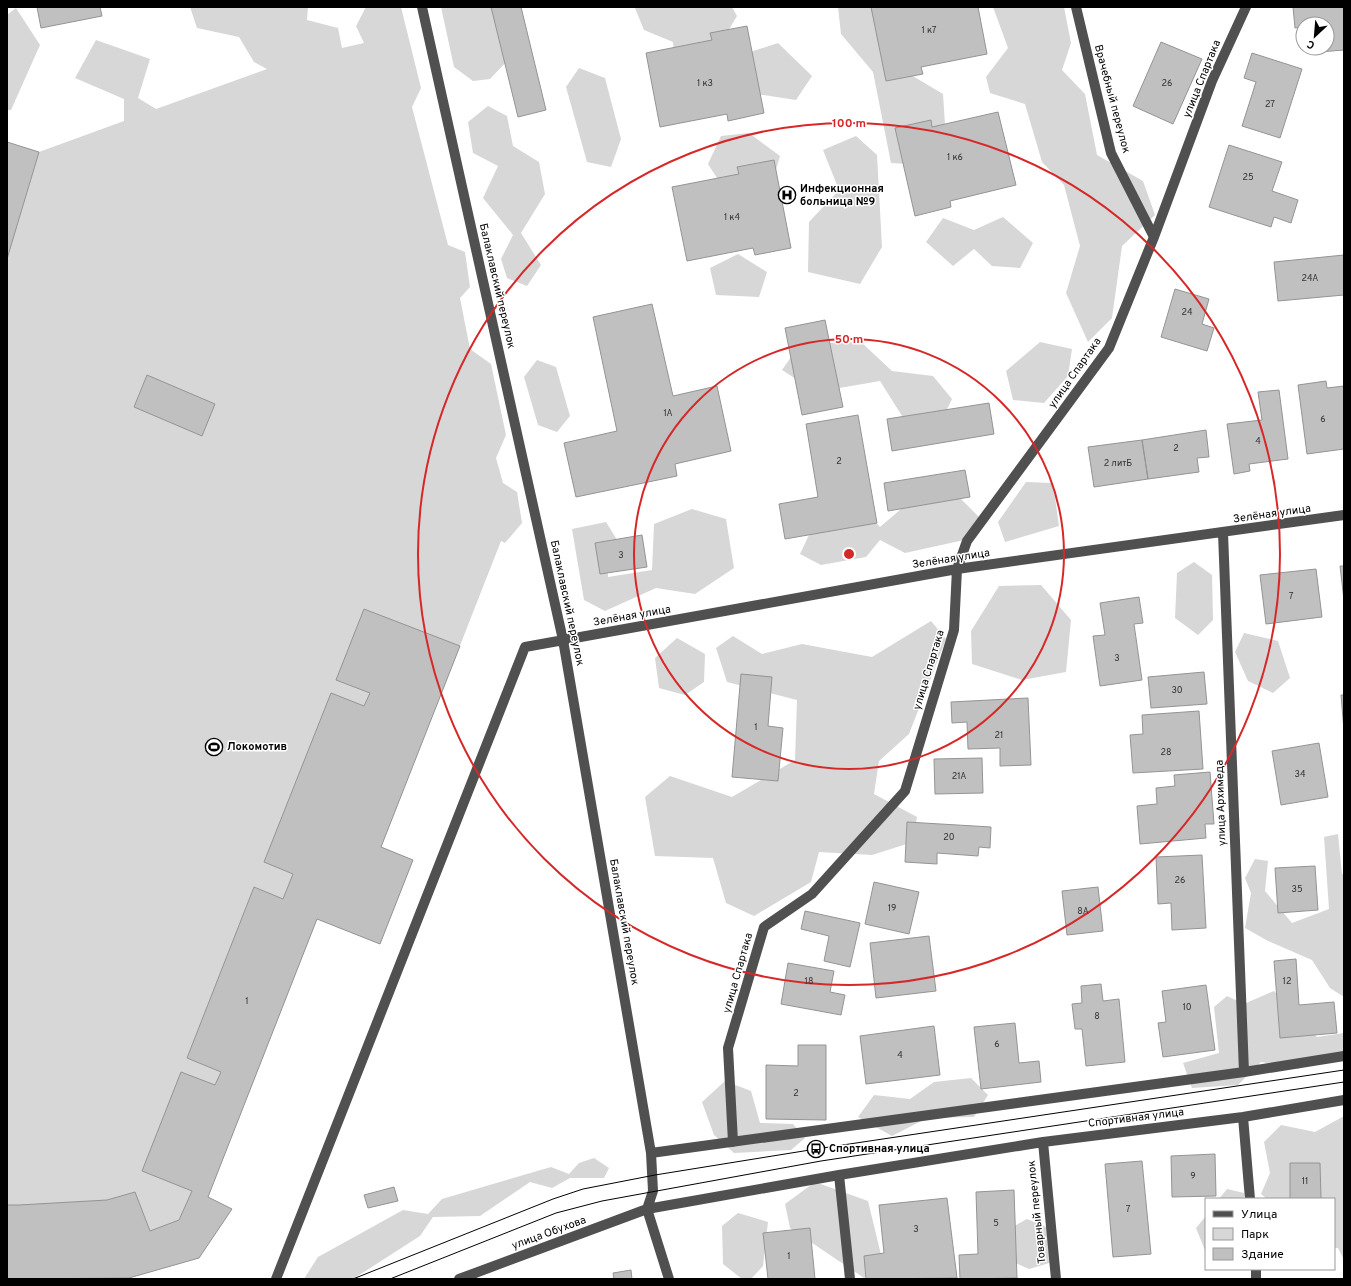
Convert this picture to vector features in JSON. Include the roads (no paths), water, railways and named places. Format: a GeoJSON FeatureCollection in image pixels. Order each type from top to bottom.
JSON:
{"type":"FeatureCollection","features":[{"type":"Feature","properties":{"kind":"street","name":"Балаклавский переулок"},"geometry":{"type":"LineString","coordinates":[[422,7],[564,640],[651,1153],[653,1190],[647,1209]]}},
{"type":"Feature","properties":{"kind":"street","name":"Врачебный переулок"},"geometry":{"type":"LineString","coordinates":[[1076,7],[1112,153],[1154,237]]}},
{"type":"Feature","properties":{"kind":"street","name":"улица Спартака"},"geometry":{"type":"LineString","coordinates":[[733,1142],[728,1048],[764,927],[812,894],[905,791],[954,630],[957,569],[967,541],[1109,348],[1154,237],[1212,81],[1246,7]]}},
{"type":"Feature","properties":{"kind":"street","name":"Зелёная улица"},"geometry":{"type":"LineString","coordinates":[[276,1279],[525,647],[957,569],[1344,515]]}},
{"type":"Feature","properties":{"kind":"street","name":"улица Архимеда"},"geometry":{"type":"LineString","coordinates":[[1223,533],[1244,1072]]}},
{"type":"Feature","properties":{"kind":"street"},"geometry":{"type":"LineString","coordinates":[[651,1153],[1244,1072],[1344,1056]]}},
{"type":"Feature","properties":{"kind":"street","name":"Спортивная улица"},"geometry":{"type":"LineString","coordinates":[[647,1209],[839,1175],[1043,1142],[1243,1117],[1344,1100]]}},
{"type":"Feature","properties":{"kind":"street"},"geometry":{"type":"LineString","coordinates":[[1243,1117],[1250,1198]]}},
{"type":"Feature","properties":{"kind":"street","name":"Товарный переулок"},"geometry":{"type":"LineString","coordinates":[[1043,1142],[1056,1279]]}},
{"type":"Feature","properties":{"kind":"street"},"geometry":{"type":"LineString","coordinates":[[839,1175],[850,1279]]}},
{"type":"Feature","properties":{"kind":"street"},"geometry":{"type":"LineString","coordinates":[[647,1209],[669,1279]]}},
{"type":"Feature","properties":{"kind":"street","name":"улица Обухова"},"geometry":{"type":"LineString","coordinates":[[459,1279],[647,1209]]}},
{"type":"Feature","properties":{"kind":"tram line"},"geometry":{"type":"LineString","coordinates":[[353,1279],[553,1199],[583,1189],[655,1175],[816,1149],[1344,1070]]}},
{"type":"Feature","properties":{"kind":"tram line"},"geometry":{"type":"LineString","coordinates":[[390,1279],[556,1213],[602,1201],[821,1161],[1344,1082]]}},
{"type":"Feature","properties":{"kind":"place","name":"Инфекционная больница №9"},"geometry":{"type":"Point","coordinates":[787,195]}},
{"type":"Feature","properties":{"kind":"place","name":"Локомотив"},"geometry":{"type":"Point","coordinates":[214,747]}},
{"type":"Feature","properties":{"kind":"place","name":"Спортивная улица"},"geometry":{"type":"Point","coordinates":[816,1149]}}]}
